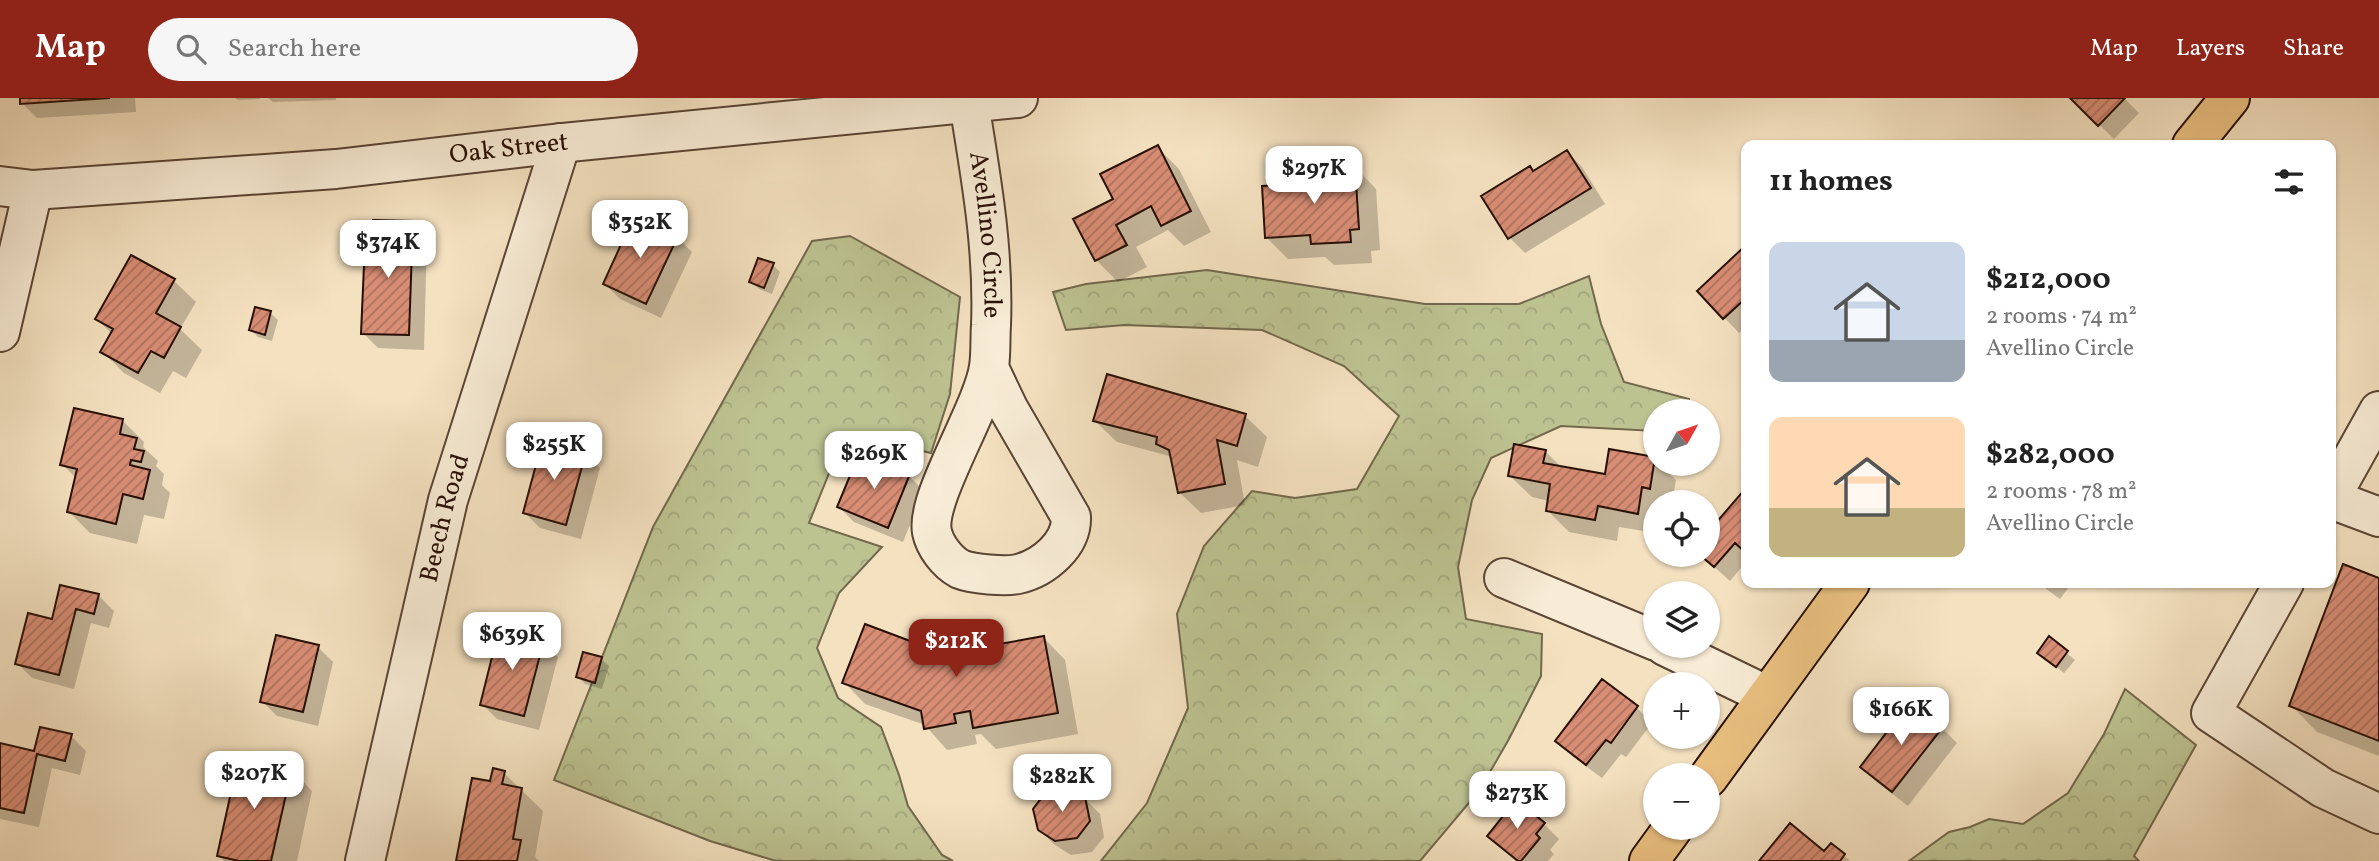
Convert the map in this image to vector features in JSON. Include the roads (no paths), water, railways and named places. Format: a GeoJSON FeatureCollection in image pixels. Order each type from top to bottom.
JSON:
{"type":"FeatureCollection","features":[{"type":"Feature","properties":{"kind":"main road"},"geometry":{"type":"LineString","coordinates":[[2196,140],[2230,98]]}},
{"type":"Feature","properties":{"kind":"main road"},"geometry":{"type":"LineString","coordinates":[[1718,763],[1846,588]]}},
{"type":"Feature","properties":{"kind":"main road"},"geometry":{"type":"LineString","coordinates":[[1649,861],[1664,840]]}},
{"type":"Feature","properties":{"kind":"street","name":"Oak Street"},"geometry":{"type":"LineString","coordinates":[[17,188],[336,169],[561,143],[1018,98]]}},
{"type":"Feature","properties":{"kind":"street","name":"Avellino Circle"},"geometry":{"type":"LineString","coordinates":[[969,103],[986,205],[993,280],[989,368],[976,408],[936,501],[931,530],[943,555],[960,569],[990,575],[1018,574],[1047,561],[1066,540],[1072,529],[1071,517],[1007,408],[989,368]]}},
{"type":"Feature","properties":{"kind":"street","name":"Beech Road"},"geometry":{"type":"LineString","coordinates":[[365,861],[448,500],[561,143]]}},
{"type":"Feature","properties":{"kind":"street"},"geometry":{"type":"LineString","coordinates":[[0,332],[17,188]]}},
{"type":"Feature","properties":{"kind":"street"},"geometry":{"type":"LineString","coordinates":[[2336,489],[2379,411]]}},
{"type":"Feature","properties":{"kind":"street"},"geometry":{"type":"LineString","coordinates":[[2336,500],[2379,517]]}},
{"type":"Feature","properties":{"kind":"street"},"geometry":{"type":"LineString","coordinates":[[1504,578],[1643,636]]}},
{"type":"Feature","properties":{"kind":"street"},"geometry":{"type":"LineString","coordinates":[[2281,588],[2211,713],[2323,788],[2379,814]]}},
{"type":"Feature","properties":{"kind":"street"},"geometry":{"type":"LineString","coordinates":[[1690,658],[1766,695]]}}]}
